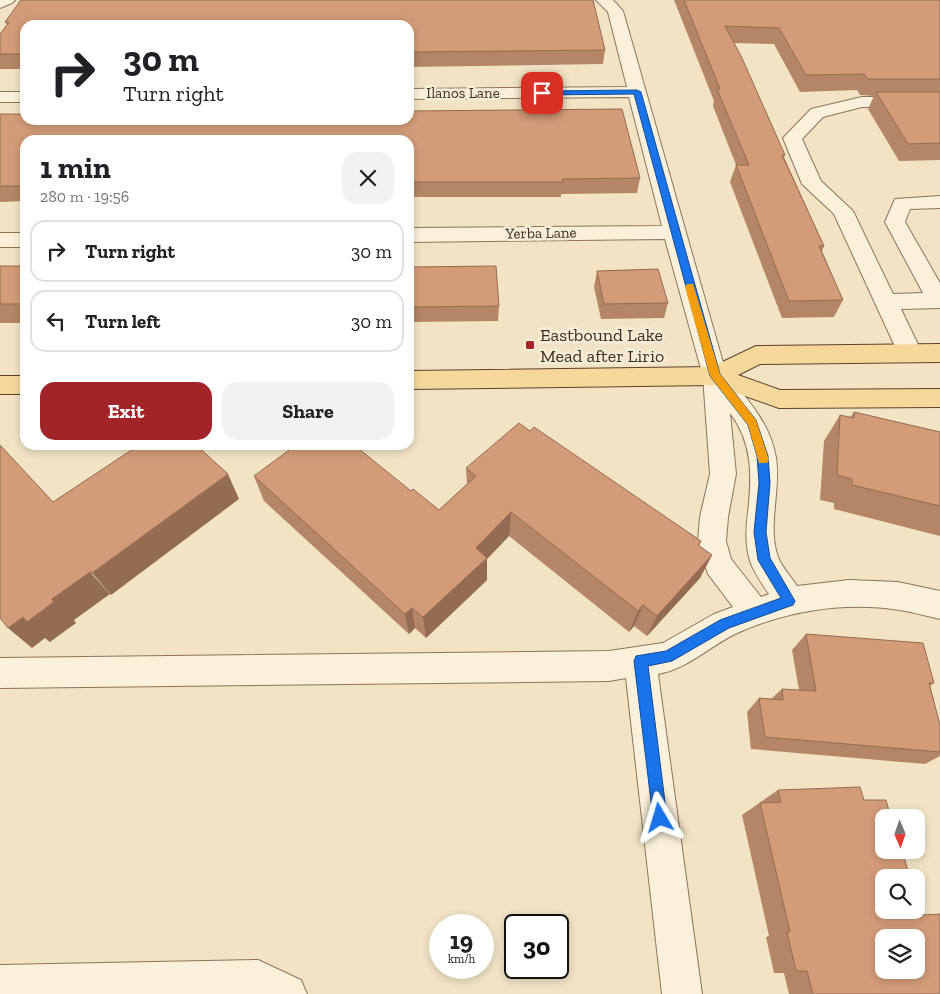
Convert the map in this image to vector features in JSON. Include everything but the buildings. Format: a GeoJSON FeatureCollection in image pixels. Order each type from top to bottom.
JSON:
{"type":"FeatureCollection","features":[{"type":"Feature","properties":{"kind":"main road"},"geometry":{"type":"LineString","coordinates":[[715,376],[756,355],[940,353]]}},
{"type":"Feature","properties":{"kind":"main road"},"geometry":{"type":"LineString","coordinates":[[414,380],[715,376],[779,399],[940,398]]}},
{"type":"Feature","properties":{"kind":"main road"},"geometry":{"type":"LineString","coordinates":[[0,386],[20,385]]}},
{"type":"Feature","properties":{"kind":"street"},"geometry":{"type":"LineString","coordinates":[[604,0],[616,11],[674,232],[715,376],[718,443],[723,474],[714,517],[712,540],[718,565],[755,613]]}},
{"type":"Feature","properties":{"kind":"street","name":"Ilanos Lane"},"geometry":{"type":"LineString","coordinates":[[414,94],[637,92]]}},
{"type":"Feature","properties":{"kind":"street"},"geometry":{"type":"LineString","coordinates":[[0,97],[20,97]]}},
{"type":"Feature","properties":{"kind":"street"},"geometry":{"type":"LineString","coordinates":[[910,353],[843,211],[812,184],[792,138],[817,112],[862,102],[940,102]]}},
{"type":"Feature","properties":{"kind":"street"},"geometry":{"type":"LineString","coordinates":[[886,302],[939,300],[895,222],[902,203],[940,202]]}},
{"type":"Feature","properties":{"kind":"street","name":"Yerba Lane"},"geometry":{"type":"LineString","coordinates":[[414,235],[674,232]]}},
{"type":"Feature","properties":{"kind":"street"},"geometry":{"type":"LineString","coordinates":[[0,240],[20,240]]}},
{"type":"Feature","properties":{"kind":"street"},"geometry":{"type":"LineString","coordinates":[[715,376],[752,423],[763,456],[765,483],[760,532],[764,560],[789,601]]}},
{"type":"Feature","properties":{"kind":"street"},"geometry":{"type":"LineString","coordinates":[[723,474],[765,483]]}},
{"type":"Feature","properties":{"kind":"street"},"geometry":{"type":"LineString","coordinates":[[0,674],[609,666],[668,657],[725,624],[789,601],[849,593],[898,596],[940,605]]}},
{"type":"Feature","properties":{"kind":"street"},"geometry":{"type":"LineString","coordinates":[[640,661],[682,994]]}},
{"type":"Feature","properties":{"kind":"street"},"geometry":{"type":"LineString","coordinates":[[0,985],[258,980],[287,994]]}},
{"type":"Feature","properties":{"kind":"slow traffic"},"geometry":{"type":"LineString","coordinates":[[690,287],[715,376],[752,423],[763,460]]}},
{"type":"Feature","properties":{"kind":"place","name":"Eastbound Lake Mead after Lirio"},"geometry":{"type":"Point","coordinates":[530,345]}},
{"type":"Feature","properties":{"kind":"route"},"geometry":{"type":"LineString","coordinates":[[542,93],[637,92],[715,376],[752,423],[763,456],[765,483],[760,532],[764,560],[789,601],[725,624],[668,657],[640,661],[660,818]]}}]}
